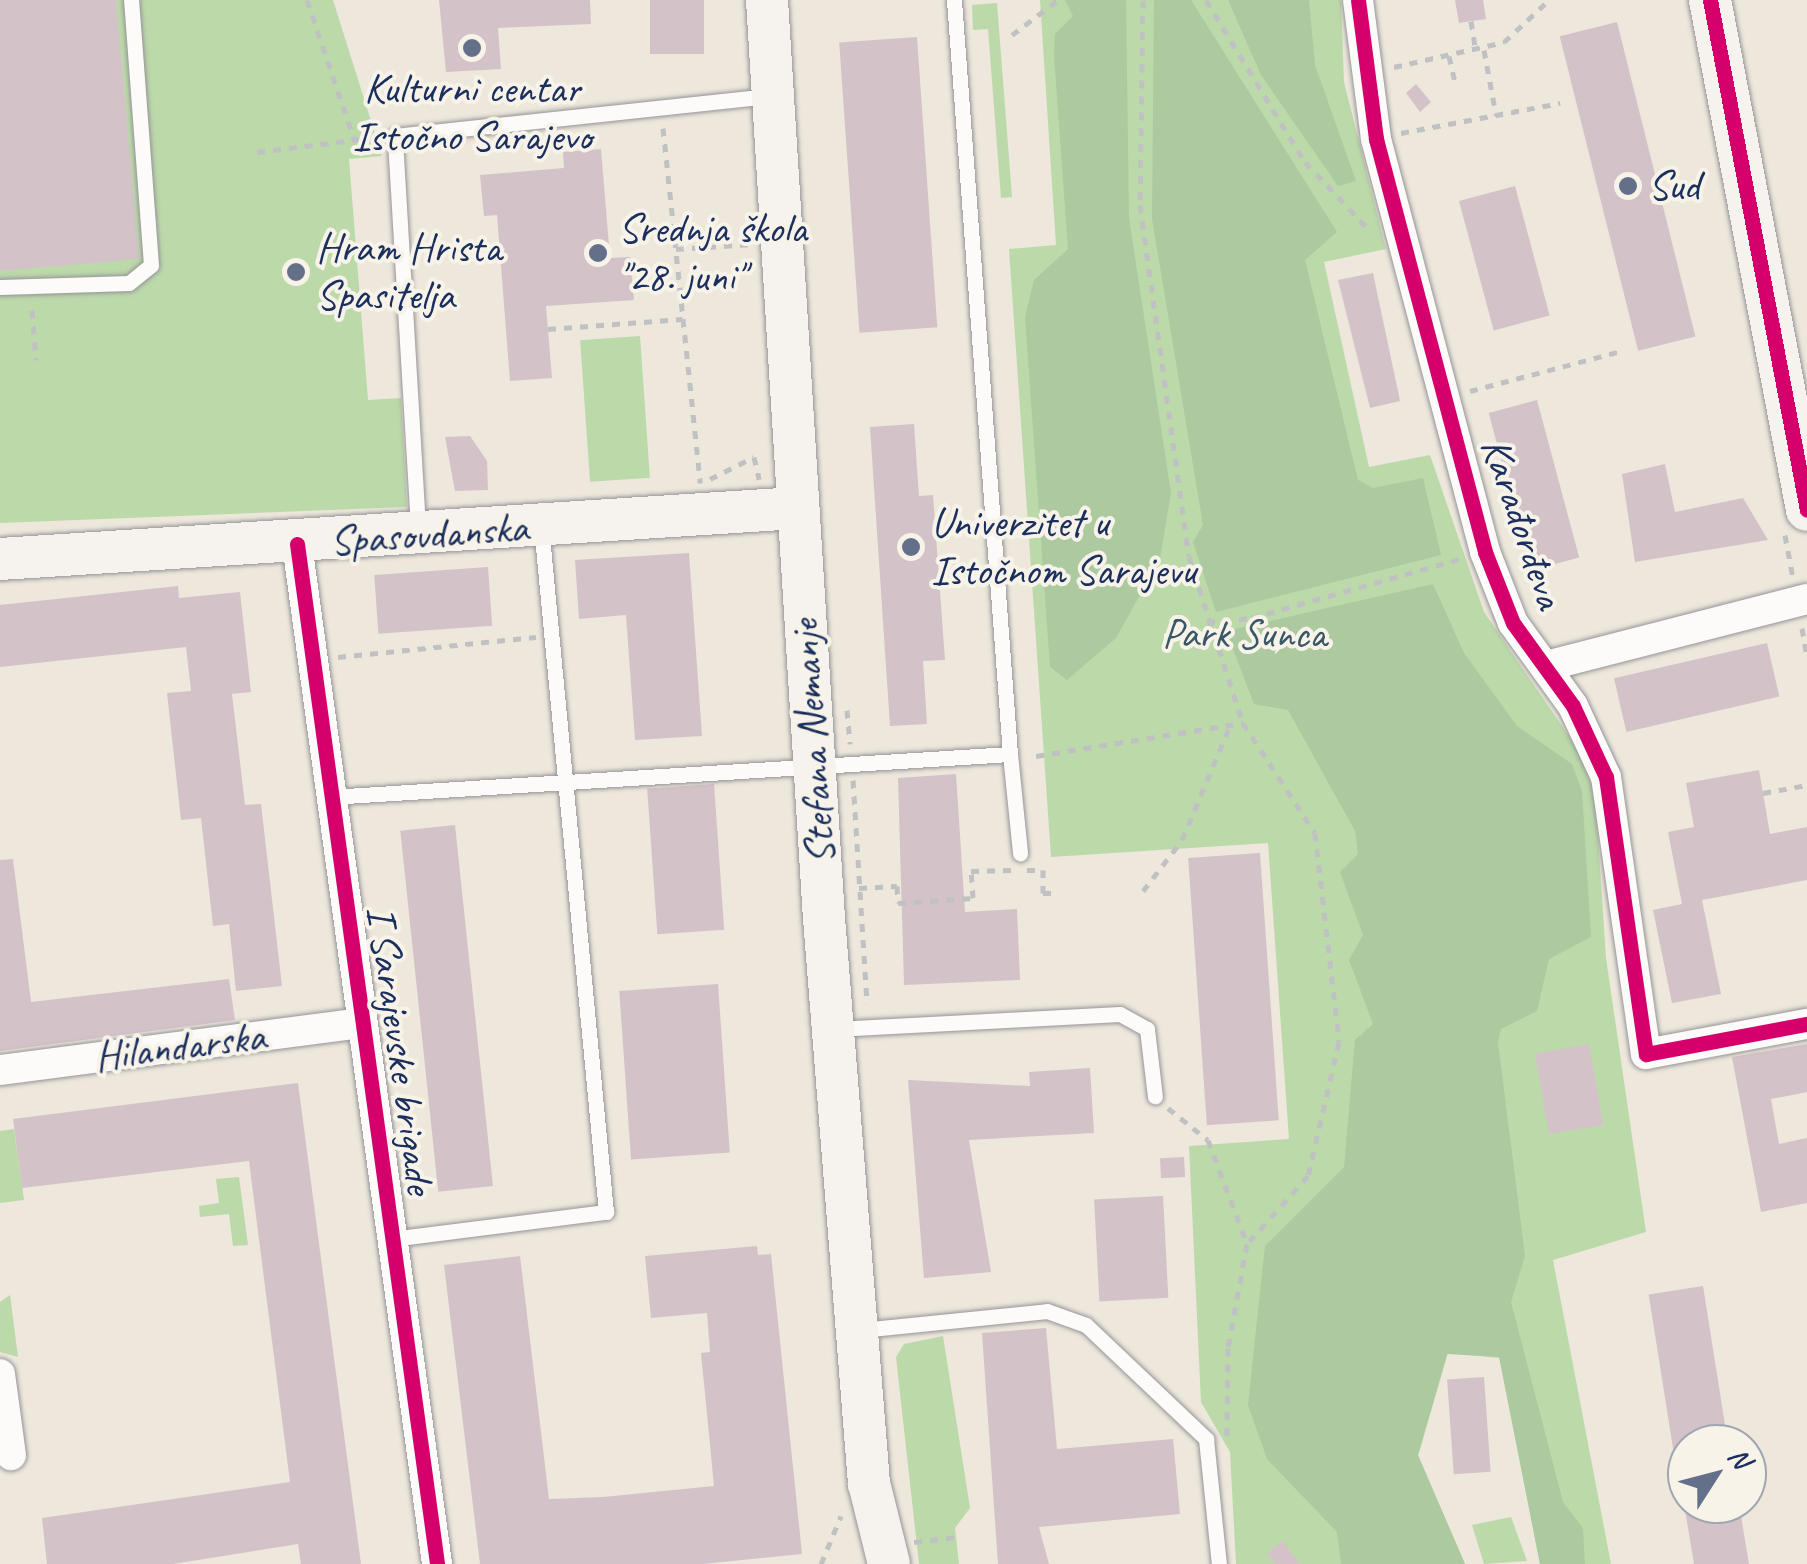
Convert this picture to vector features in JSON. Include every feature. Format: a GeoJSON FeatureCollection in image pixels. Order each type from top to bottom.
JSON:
{"type":"FeatureCollection","features":[{"type":"Feature","properties":{"kind":"main road","name":"Stefana Nemanje"},"geometry":{"type":"LineString","coordinates":[[768,0],[779,243],[857,1331],[857,1564]]}},
{"type":"Feature","properties":{"kind":"main road"},"geometry":{"type":"LineString","coordinates":[[1710,0],[1807,510]]}},
{"type":"Feature","properties":{"kind":"main road","name":"Spasovdanska"},"geometry":{"type":"LineString","coordinates":[[0,559],[297,544],[798,508]]}},
{"type":"Feature","properties":{"kind":"main road","name":"Stefana Nemanje"},"geometry":{"type":"LineString","coordinates":[[854,1496],[895,1554]]}},
{"type":"Feature","properties":{"kind":"street","name":"Karađorđeva"},"geometry":{"type":"LineString","coordinates":[[1358,0],[1367,76],[1485,552],[1513,622],[1546,666],[1606,777],[1646,1054],[1807,1024]]}},
{"type":"Feature","properties":{"kind":"street","name":"I Sarajevske brigade"},"geometry":{"type":"LineString","coordinates":[[297,544],[437,1564]]}},
{"type":"Feature","properties":{"kind":"street"},"geometry":{"type":"LineString","coordinates":[[1546,666],[1807,599]]}},
{"type":"Feature","properties":{"kind":"street","name":"Hilandarska"},"geometry":{"type":"LineString","coordinates":[[0,1070],[360,1024]]}},
{"type":"Feature","properties":{"kind":"street"},"geometry":{"type":"LineString","coordinates":[[0,1374],[11,1455]]}},
{"type":"Feature","properties":{"kind":"lane"},"geometry":{"type":"LineString","coordinates":[[0,287],[129,283],[151,265],[132,0]]}},
{"type":"Feature","properties":{"kind":"lane"},"geometry":{"type":"LineString","coordinates":[[954,0],[1020,853]]}},
{"type":"Feature","properties":{"kind":"lane"},"geometry":{"type":"LineString","coordinates":[[418,534],[394,136],[771,96]]}},
{"type":"Feature","properties":{"kind":"lane"},"geometry":{"type":"LineString","coordinates":[[391,1238],[606,1212],[562,780],[541,526]]}},
{"type":"Feature","properties":{"kind":"lane"},"geometry":{"type":"LineString","coordinates":[[330,797],[814,762],[1010,754]]}},
{"type":"Feature","properties":{"kind":"lane"},"geometry":{"type":"LineString","coordinates":[[833,1029],[1120,1014],[1147,1029],[1155,1098]]}},
{"type":"Feature","properties":{"kind":"lane"},"geometry":{"type":"LineString","coordinates":[[857,1331],[1048,1311],[1086,1325],[1206,1439],[1219,1564]]}},
{"type":"Feature","properties":{"kind":"path"},"geometry":{"type":"LineString","coordinates":[[257,152],[354,139],[308,0]]}},
{"type":"Feature","properties":{"kind":"path"},"geometry":{"type":"LineString","coordinates":[[1012,35],[1058,0]]}},
{"type":"Feature","properties":{"kind":"path"},"geometry":{"type":"LineString","coordinates":[[1142,0],[1140,206],[1207,622],[1244,723],[1320,849],[1339,1042],[1308,1176],[1247,1244]]}},
{"type":"Feature","properties":{"kind":"path"},"geometry":{"type":"LineString","coordinates":[[1206,0],[1305,162],[1348,214],[1410,261]]}},
{"type":"Feature","properties":{"kind":"path"},"geometry":{"type":"LineString","coordinates":[[1367,76],[1504,42],[1549,0]]}},
{"type":"Feature","properties":{"kind":"path"},"geometry":{"type":"LineString","coordinates":[[1471,22],[1496,116]]}},
{"type":"Feature","properties":{"kind":"path"},"geometry":{"type":"LineString","coordinates":[[1449,56],[1455,81]]}},
{"type":"Feature","properties":{"kind":"path"},"geometry":{"type":"LineString","coordinates":[[1412,131],[1560,103]]}},
{"type":"Feature","properties":{"kind":"path"},"geometry":{"type":"LineString","coordinates":[[661,108],[700,483]]}},
{"type":"Feature","properties":{"kind":"path"},"geometry":{"type":"LineString","coordinates":[[676,249],[779,243]]}},
{"type":"Feature","properties":{"kind":"path"},"geometry":{"type":"LineString","coordinates":[[32,310],[36,360]]}},
{"type":"Feature","properties":{"kind":"path"},"geometry":{"type":"LineString","coordinates":[[548,329],[683,319]]}},
{"type":"Feature","properties":{"kind":"path"},"geometry":{"type":"LineString","coordinates":[[1458,395],[1622,351]]}},
{"type":"Feature","properties":{"kind":"path"},"geometry":{"type":"LineString","coordinates":[[1207,622],[1251,618],[1485,552]]}},
{"type":"Feature","properties":{"kind":"path"},"geometry":{"type":"LineString","coordinates":[[335,658],[550,636]]}},
{"type":"Feature","properties":{"kind":"path"},"geometry":{"type":"LineString","coordinates":[[332,642],[338,678]]}},
{"type":"Feature","properties":{"kind":"path"},"geometry":{"type":"LineString","coordinates":[[1036,756],[1244,723]]}},
{"type":"Feature","properties":{"kind":"path"},"geometry":{"type":"LineString","coordinates":[[1143,891],[1182,840],[1229,728]]}},
{"type":"Feature","properties":{"kind":"path"},"geometry":{"type":"LineString","coordinates":[[1763,793],[1807,785]]}},
{"type":"Feature","properties":{"kind":"path"},"geometry":{"type":"LineString","coordinates":[[859,888],[897,886],[898,903],[973,898],[971,872],[1043,870],[1043,893],[1058,893]]}},
{"type":"Feature","properties":{"kind":"path"},"geometry":{"type":"LineString","coordinates":[[1155,1098],[1208,1140],[1247,1244],[1228,1348],[1228,1453]]}},
{"type":"Feature","properties":{"kind":"path"},"geometry":{"type":"LineString","coordinates":[[821,1564],[854,1496]]}},
{"type":"Feature","properties":{"kind":"path"},"geometry":{"type":"LineString","coordinates":[[895,1554],[956,1537]]}},
{"type":"Feature","properties":{"kind":"green space"},"geometry":{"type":"Polygon","coordinates":[[[0,0],[333,0],[382,156],[349,159],[368,400],[401,398],[407,507],[0,523],[0,0]]]}},
{"type":"Feature","properties":{"kind":"green space","name":"Park Sunca"},"geometry":{"type":"Polygon","coordinates":[[[1040,0],[1341,0],[1344,82],[1386,249],[1324,262],[1369,467],[1430,455],[1484,612],[1575,745],[1595,792],[1606,958],[1646,1232],[1553,1260],[1611,1564],[1540,1564],[1500,1358],[1448,1353],[1418,1456],[1465,1564],[1236,1564],[1230,1452],[1201,1402],[1189,1146],[1289,1139],[1268,843],[1051,857],[1009,249],[1056,245],[1040,0]]]}},
{"type":"Feature","properties":{"kind":"green space"},"geometry":{"type":"Polygon","coordinates":[[[1065,0],[1126,0],[1129,218],[1171,493],[1160,559],[1116,638],[1067,680],[1050,667],[1025,317],[1034,280],[1068,249],[1054,55],[1055,34],[1073,16],[1065,0]]]}},
{"type":"Feature","properties":{"kind":"green space"},"geometry":{"type":"Polygon","coordinates":[[[1154,0],[1191,0],[1337,232],[1305,260],[1358,480],[1373,488],[1423,478],[1441,555],[1216,612],[1193,542],[1203,525],[1152,219],[1154,0]]]}},
{"type":"Feature","properties":{"kind":"green space"},"geometry":{"type":"Polygon","coordinates":[[[1228,0],[1309,0],[1315,65],[1356,181],[1338,186],[1261,75],[1228,0]]]}},
{"type":"Feature","properties":{"kind":"green space"},"geometry":{"type":"Polygon","coordinates":[[[997,3],[1012,197],[1001,198],[988,29],[973,30],[972,5],[997,3]]]}},
{"type":"Feature","properties":{"kind":"green space"},"geometry":{"type":"Polygon","coordinates":[[[640,336],[650,478],[590,482],[580,340],[640,336]]]}},
{"type":"Feature","properties":{"kind":"green space"},"geometry":{"type":"Polygon","coordinates":[[[1433,584],[1464,653],[1517,726],[1572,764],[1582,791],[1591,937],[1549,959],[1537,1011],[1501,1029],[1498,1042],[1525,1256],[1511,1302],[1563,1502],[1583,1528],[1585,1564],[1540,1564],[1499,1357],[1447,1354],[1418,1455],[1465,1564],[1341,1564],[1337,1532],[1267,1459],[1248,1405],[1265,1246],[1344,1167],[1355,1040],[1373,1024],[1349,960],[1363,935],[1340,872],[1358,854],[1355,831],[1288,710],[1254,704],[1226,631],[1433,584]]]}},
{"type":"Feature","properties":{"kind":"green space"},"geometry":{"type":"Polygon","coordinates":[[[14,1129],[24,1200],[0,1203],[0,1131],[14,1129]]]}},
{"type":"Feature","properties":{"kind":"green space"},"geometry":{"type":"Polygon","coordinates":[[[239,1177],[248,1245],[233,1246],[229,1214],[200,1217],[199,1206],[219,1203],[216,1179],[239,1177]]]}},
{"type":"Feature","properties":{"kind":"green space"},"geometry":{"type":"Polygon","coordinates":[[[10,1295],[18,1357],[0,1352],[0,1302],[10,1295]]]}},
{"type":"Feature","properties":{"kind":"green space"},"geometry":{"type":"Polygon","coordinates":[[[943,1336],[970,1508],[955,1528],[959,1564],[919,1564],[896,1357],[904,1344],[943,1336]]]}},
{"type":"Feature","properties":{"kind":"green space"},"geometry":{"type":"Polygon","coordinates":[[[1511,1517],[1527,1561],[1484,1564],[1472,1525],[1511,1517]]]}},
{"type":"Feature","properties":{"kind":"building"},"geometry":{"type":"Polygon","coordinates":[[[0,0],[116,0],[139,259],[0,271],[0,0]]]}},
{"type":"Feature","properties":{"kind":"building","name":"Kulturni centar Istočno Sarajevo"},"geometry":{"type":"Polygon","coordinates":[[[439,0],[590,0],[591,24],[498,28],[501,69],[446,72],[439,0]]]}},
{"type":"Feature","properties":{"kind":"building"},"geometry":{"type":"Polygon","coordinates":[[[650,0],[704,0],[704,54],[650,54],[650,0]]]}},
{"type":"Feature","properties":{"kind":"building"},"geometry":{"type":"Polygon","coordinates":[[[1455,0],[1483,0],[1486,19],[1459,23],[1455,0]]]}},
{"type":"Feature","properties":{"kind":"building","name":"Sud"},"geometry":{"type":"Polygon","coordinates":[[[1617,22],[1695,336],[1638,351],[1560,36],[1617,22]]]}},
{"type":"Feature","properties":{"kind":"building"},"geometry":{"type":"Polygon","coordinates":[[[917,37],[937,327],[859,333],[839,42],[917,37]]]}},
{"type":"Feature","properties":{"kind":"building"},"geometry":{"type":"Polygon","coordinates":[[[1416,84],[1431,102],[1420,112],[1406,93],[1416,84]]]}},
{"type":"Feature","properties":{"kind":"building"},"geometry":{"type":"Polygon","coordinates":[[[601,149],[610,258],[630,257],[634,300],[546,306],[552,378],[510,381],[497,215],[484,216],[480,175],[564,168],[563,152],[601,149]]]}},
{"type":"Feature","properties":{"kind":"building"},"geometry":{"type":"Polygon","coordinates":[[[1515,186],[1550,315],[1494,330],[1459,201],[1515,186]]]}},
{"type":"Feature","properties":{"kind":"building"},"geometry":{"type":"Polygon","coordinates":[[[1373,273],[1400,401],[1370,408],[1338,280],[1373,273]]]}},
{"type":"Feature","properties":{"kind":"building"},"geometry":{"type":"Polygon","coordinates":[[[1537,400],[1579,557],[1531,570],[1489,413],[1537,400]]]}},
{"type":"Feature","properties":{"kind":"building"},"geometry":{"type":"Polygon","coordinates":[[[914,424],[919,496],[933,495],[945,660],[923,661],[927,724],[890,726],[870,427],[914,424]]]}},
{"type":"Feature","properties":{"kind":"building"},"geometry":{"type":"Polygon","coordinates":[[[470,436],[487,461],[488,490],[455,491],[445,437],[470,436]]]}},
{"type":"Feature","properties":{"kind":"building"},"geometry":{"type":"Polygon","coordinates":[[[1665,464],[1675,512],[1743,498],[1768,540],[1635,562],[1622,474],[1665,464]]]}},
{"type":"Feature","properties":{"kind":"building"},"geometry":{"type":"Polygon","coordinates":[[[689,553],[702,736],[635,740],[626,615],[579,619],[575,560],[689,553]]]}},
{"type":"Feature","properties":{"kind":"building"},"geometry":{"type":"Polygon","coordinates":[[[488,567],[492,626],[378,634],[374,575],[488,567]]]}},
{"type":"Feature","properties":{"kind":"building"},"geometry":{"type":"Polygon","coordinates":[[[178,586],[179,598],[240,592],[251,692],[232,694],[245,805],[261,804],[282,986],[236,991],[229,924],[213,926],[201,818],[181,820],[167,693],[191,691],[186,647],[0,667],[0,605],[178,586]]]}},
{"type":"Feature","properties":{"kind":"building"},"geometry":{"type":"Polygon","coordinates":[[[1767,643],[1779,697],[1626,732],[1614,678],[1767,643]]]}},
{"type":"Feature","properties":{"kind":"building"},"geometry":{"type":"Polygon","coordinates":[[[1759,770],[1770,834],[1807,827],[1807,880],[1702,900],[1721,994],[1672,1003],[1653,910],[1682,904],[1668,832],[1694,827],[1686,783],[1759,770]]]}},
{"type":"Feature","properties":{"kind":"building"},"geometry":{"type":"Polygon","coordinates":[[[956,774],[965,912],[1017,909],[1020,980],[904,985],[898,778],[956,774]]]}},
{"type":"Feature","properties":{"kind":"building"},"geometry":{"type":"Polygon","coordinates":[[[714,784],[724,930],[657,934],[647,789],[714,784]]]}},
{"type":"Feature","properties":{"kind":"building"},"geometry":{"type":"Polygon","coordinates":[[[455,825],[493,1186],[438,1192],[400,831],[455,825]]]}},
{"type":"Feature","properties":{"kind":"building"},"geometry":{"type":"Polygon","coordinates":[[[1260,853],[1279,1120],[1207,1125],[1188,858],[1260,853]]]}},
{"type":"Feature","properties":{"kind":"building"},"geometry":{"type":"Polygon","coordinates":[[[13,859],[31,1002],[229,979],[235,1020],[0,1051],[0,860],[13,859]]]}},
{"type":"Feature","properties":{"kind":"building"},"geometry":{"type":"Polygon","coordinates":[[[718,984],[730,1153],[631,1159],[619,991],[718,984]]]}},
{"type":"Feature","properties":{"kind":"building"},"geometry":{"type":"Polygon","coordinates":[[[1589,1044],[1603,1125],[1549,1134],[1535,1054],[1589,1044]]]}},
{"type":"Feature","properties":{"kind":"building"},"geometry":{"type":"Polygon","coordinates":[[[1807,1044],[1807,1092],[1771,1099],[1779,1144],[1807,1138],[1807,1203],[1761,1212],[1732,1057],[1807,1044]]]}},
{"type":"Feature","properties":{"kind":"building"},"geometry":{"type":"Polygon","coordinates":[[[1090,1068],[1094,1133],[969,1140],[991,1272],[924,1278],[908,1080],[1030,1086],[1029,1072],[1090,1068]]]}},
{"type":"Feature","properties":{"kind":"building"},"geometry":{"type":"Polygon","coordinates":[[[298,1083],[361,1564],[301,1564],[298,1544],[173,1564],[47,1564],[42,1518],[290,1482],[249,1161],[22,1188],[13,1119],[298,1083]]]}},
{"type":"Feature","properties":{"kind":"building"},"geometry":{"type":"Polygon","coordinates":[[[1184,1157],[1185,1177],[1161,1178],[1160,1158],[1184,1157]]]}},
{"type":"Feature","properties":{"kind":"building"},"geometry":{"type":"Polygon","coordinates":[[[1163,1196],[1168,1298],[1099,1301],[1094,1200],[1163,1196]]]}},
{"type":"Feature","properties":{"kind":"building"},"geometry":{"type":"Polygon","coordinates":[[[757,1246],[758,1255],[771,1254],[802,1554],[703,1564],[480,1564],[444,1265],[520,1256],[549,1499],[603,1497],[714,1486],[701,1353],[710,1352],[707,1313],[651,1318],[645,1256],[757,1246]]]}},
{"type":"Feature","properties":{"kind":"building"},"geometry":{"type":"Polygon","coordinates":[[[1703,1286],[1725,1424],[1669,1424],[1649,1295],[1703,1286]]]}},
{"type":"Feature","properties":{"kind":"building"},"geometry":{"type":"Polygon","coordinates":[[[1046,1328],[1057,1449],[1173,1439],[1180,1514],[1039,1527],[1049,1564],[998,1564],[982,1333],[1046,1328]]]}},
{"type":"Feature","properties":{"kind":"building"},"geometry":{"type":"Polygon","coordinates":[[[1484,1377],[1491,1472],[1454,1474],[1447,1380],[1484,1377]]]}},
{"type":"Feature","properties":{"kind":"building"},"geometry":{"type":"Polygon","coordinates":[[[1687,1524],[1742,1524],[1749,1564],[1694,1564],[1687,1524]]]}},
{"type":"Feature","properties":{"kind":"building"},"geometry":{"type":"Polygon","coordinates":[[[1283,1541],[1299,1564],[1275,1564],[1267,1553],[1283,1541]]]}},
{"type":"Feature","properties":{"kind":"cycle path"},"geometry":{"type":"LineString","coordinates":[[1358,0],[1376,139],[1485,552],[1513,623],[1573,706],[1606,777],[1646,1054],[1807,1024]]}},
{"type":"Feature","properties":{"kind":"cycle path"},"geometry":{"type":"LineString","coordinates":[[1710,0],[1807,510]]}},
{"type":"Feature","properties":{"kind":"cycle path"},"geometry":{"type":"LineString","coordinates":[[297,544],[437,1564]]}},
{"type":"Feature","properties":{"kind":"place","name":"Kulturni centar Istočno Sarajevo"},"geometry":{"type":"Point","coordinates":[472,48]}},
{"type":"Feature","properties":{"kind":"place","name":"Sud"},"geometry":{"type":"Point","coordinates":[1628,186]}},
{"type":"Feature","properties":{"kind":"place","name":"Srednja škola \"28. juni\""},"geometry":{"type":"Point","coordinates":[598,253]}},
{"type":"Feature","properties":{"kind":"place","name":"Hram Hrista Spasitelja"},"geometry":{"type":"Point","coordinates":[296,272]}},
{"type":"Feature","properties":{"kind":"place","name":"Univerzitet u Istočnom Sarajevu"},"geometry":{"type":"Point","coordinates":[911,547]}}]}
